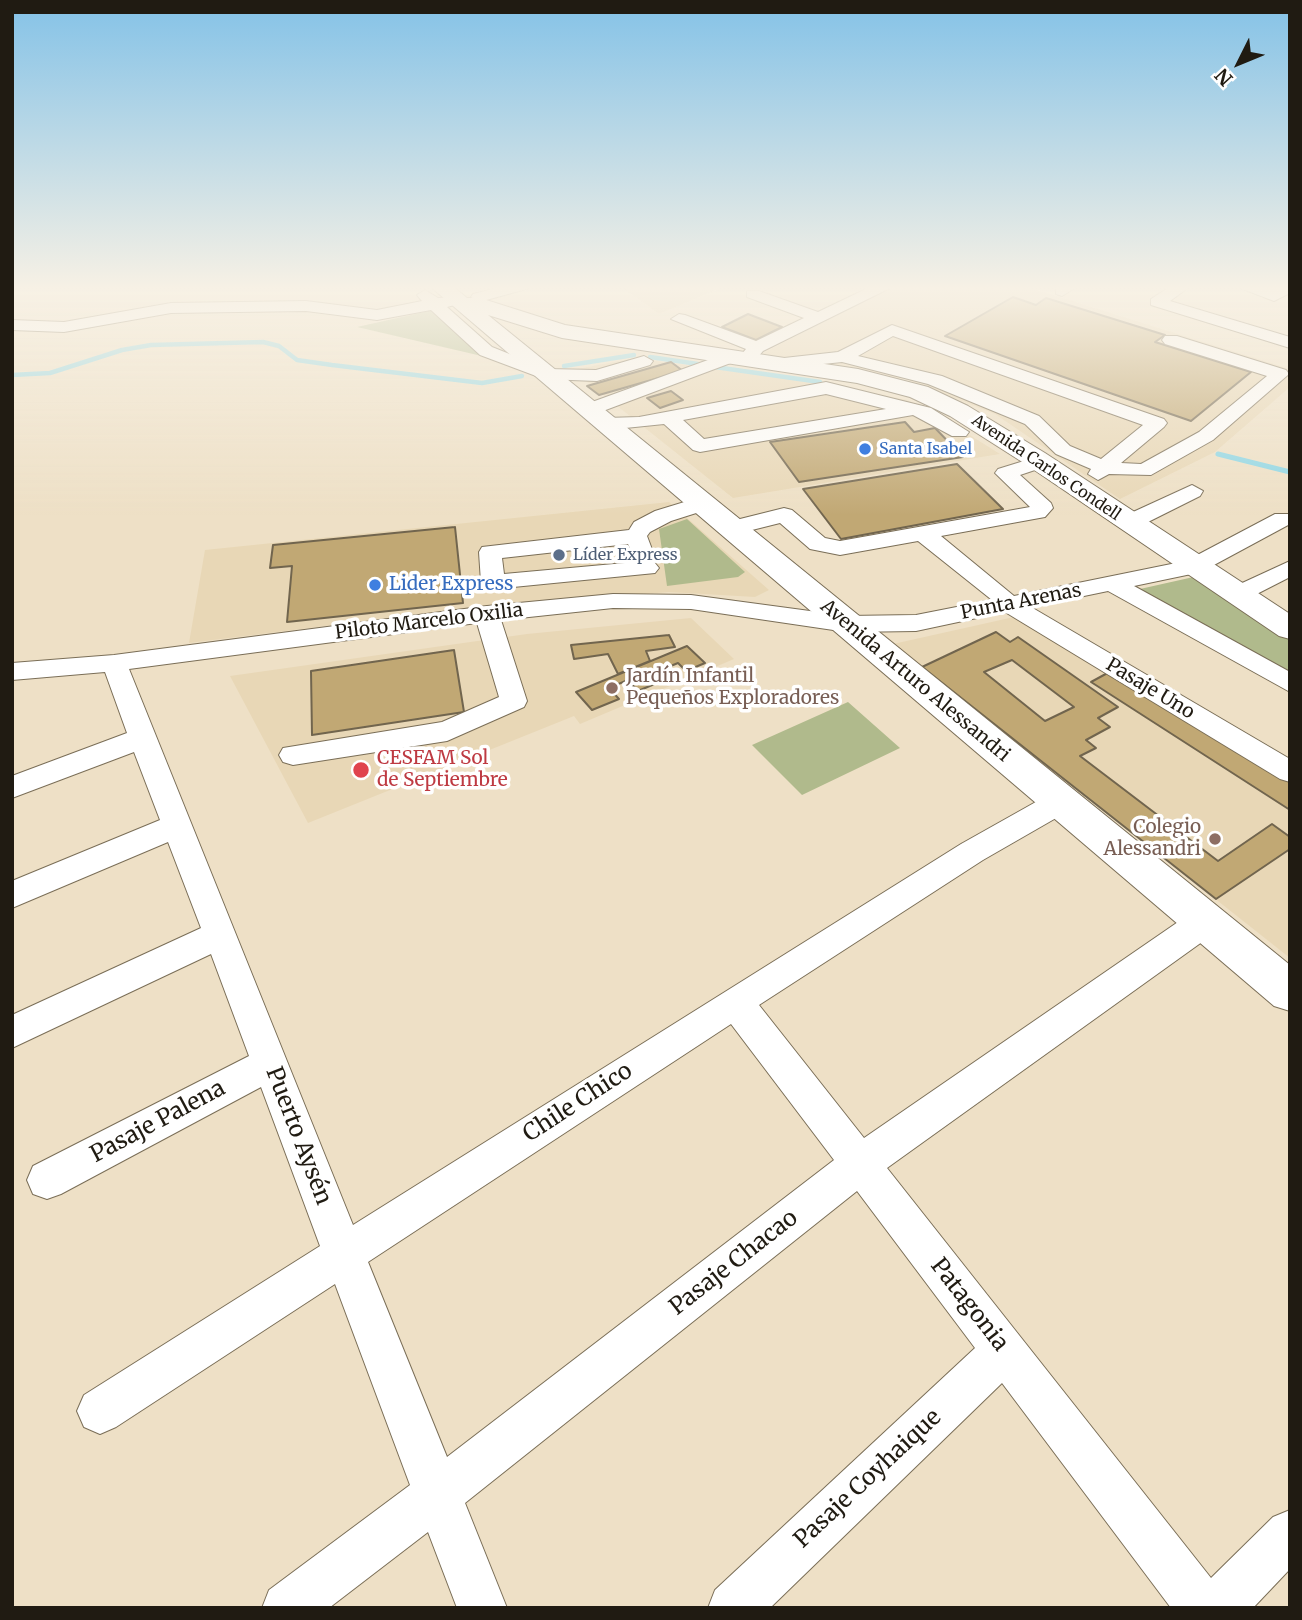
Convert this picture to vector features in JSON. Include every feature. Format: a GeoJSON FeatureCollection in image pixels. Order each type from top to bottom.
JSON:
{"type":"FeatureCollection","features":[{"type":"Feature","properties":{"kind":"main road","name":"Avenida Arturo Alessandri"},"geometry":{"type":"LineString","coordinates":[[533,364],[1290,992]]}},
{"type":"Feature","properties":{"kind":"main road","name":"Avenida Carlos Condell"},"geometry":{"type":"LineString","coordinates":[[774,364],[938,400],[1040,462],[1290,629]]}},
{"type":"Feature","properties":{"kind":"street"},"geometry":{"type":"LineString","coordinates":[[597,376],[620,364]]}},
{"type":"Feature","properties":{"kind":"street"},"geometry":{"type":"LineString","coordinates":[[656,364],[673,377]]}},
{"type":"Feature","properties":{"kind":"street"},"geometry":{"type":"LineString","coordinates":[[606,424],[624,395],[716,364]]}},
{"type":"Feature","properties":{"kind":"street"},"geometry":{"type":"LineString","coordinates":[[841,377],[856,364]]}},
{"type":"Feature","properties":{"kind":"street"},"geometry":{"type":"LineString","coordinates":[[988,364],[1157,423],[1102,467],[1095,480],[1094,499]]}},
{"type":"Feature","properties":{"kind":"street"},"geometry":{"type":"LineString","coordinates":[[606,424],[672,421],[841,377],[934,380],[1032,420],[1063,450],[1102,467],[1144,471],[1206,436],[1280,374],[1247,364]]}},
{"type":"Feature","properties":{"kind":"street"},"geometry":{"type":"LineString","coordinates":[[536,367],[597,376],[624,395]]}},
{"type":"Feature","properties":{"kind":"street"},"geometry":{"type":"LineString","coordinates":[[841,377],[916,409],[959,432]]}},
{"type":"Feature","properties":{"kind":"street"},"geometry":{"type":"LineString","coordinates":[[841,377],[874,417]]}},
{"type":"Feature","properties":{"kind":"street"},"geometry":{"type":"LineString","coordinates":[[672,421],[699,446],[916,409]]}},
{"type":"Feature","properties":{"kind":"street"},"geometry":{"type":"LineString","coordinates":[[732,528],[784,515],[818,544],[840,548],[1037,512],[1042,509],[1040,503],[1005,473],[1040,462]]}},
{"type":"Feature","properties":{"kind":"street"},"geometry":{"type":"LineString","coordinates":[[1128,523],[1192,491]]}},
{"type":"Feature","properties":{"kind":"street"},"geometry":{"type":"LineString","coordinates":[[636,536],[642,527],[663,516],[704,503]]}},
{"type":"Feature","properties":{"kind":"street","name":"Punta Arenas"},"geometry":{"type":"LineString","coordinates":[[847,624],[916,623],[1193,566],[1283,519]]}},
{"type":"Feature","properties":{"kind":"street","name":"Pasaje Uno"},"geometry":{"type":"LineString","coordinates":[[922,533],[990,585],[1010,605],[1290,772]]}},
{"type":"Feature","properties":{"kind":"street"},"geometry":{"type":"LineString","coordinates":[[636,536],[490,552],[493,582],[647,568]]}},
{"type":"Feature","properties":{"kind":"street"},"geometry":{"type":"LineString","coordinates":[[636,536],[647,568],[646,600]]}},
{"type":"Feature","properties":{"kind":"street"},"geometry":{"type":"LineString","coordinates":[[1236,595],[1290,568]]}},
{"type":"Feature","properties":{"kind":"street"},"geometry":{"type":"LineString","coordinates":[[1112,584],[1290,683]]}},
{"type":"Feature","properties":{"kind":"street","name":"Piloto Marcelo Oxilia"},"geometry":{"type":"LineString","coordinates":[[12,672],[114,663],[486,614],[646,600],[723,606],[847,624]]}},
{"type":"Feature","properties":{"kind":"street"},"geometry":{"type":"LineString","coordinates":[[293,755],[447,731],[514,701],[486,614]]}},
{"type":"Feature","properties":{"kind":"street","name":"Puerto Aysén"},"geometry":{"type":"LineString","coordinates":[[114,663],[482,1608]]}},
{"type":"Feature","properties":{"kind":"street"},"geometry":{"type":"LineString","coordinates":[[12,787],[143,738]]}},
{"type":"Feature","properties":{"kind":"street","name":"Chile Chico"},"geometry":{"type":"LineString","coordinates":[[100,1410],[734,1002],[972,852],[1060,802]]}},
{"type":"Feature","properties":{"kind":"street"},"geometry":{"type":"LineString","coordinates":[[12,895],[177,826]]}},
{"type":"Feature","properties":{"kind":"street","name":"Pasaje Chacao"},"geometry":{"type":"LineString","coordinates":[[287,1608],[438,1494],[860,1164],[1191,932]]}},
{"type":"Feature","properties":{"kind":"street"},"geometry":{"type":"LineString","coordinates":[[13,1032],[219,935]]}},
{"type":"Feature","properties":{"kind":"street","name":"Patagonia"},"geometry":{"type":"LineString","coordinates":[[734,1002],[1203,1608]]}},
{"type":"Feature","properties":{"kind":"street","name":"Pasaje Palena"},"geometry":{"type":"LineString","coordinates":[[47,1180],[270,1064]]}},
{"type":"Feature","properties":{"kind":"street","name":"Pasaje Coyhaique"},"geometry":{"type":"LineString","coordinates":[[733,1608],[1004,1351]]}},
{"type":"Feature","properties":{"kind":"street"},"geometry":{"type":"LineString","coordinates":[[1217,1608],[1290,1535]]}},
{"type":"Feature","properties":{"kind":"shaded area"},"geometry":{"type":"Polygon","coordinates":[[[605,364],[676,364],[828,384],[907,400],[933,412],[1000,454],[733,498],[572,370],[605,364]]]}},
{"type":"Feature","properties":{"kind":"shaded area"},"geometry":{"type":"Polygon","coordinates":[[[816,364],[1273,364],[1290,369],[1290,387],[1215,452],[1120,499],[995,414],[905,379],[816,364]]]}},
{"type":"Feature","properties":{"kind":"shaded area"},"geometry":{"type":"Polygon","coordinates":[[[669,502],[769,590],[755,597],[669,592],[478,607],[189,643],[205,550],[669,502]]]}},
{"type":"Feature","properties":{"kind":"shaded area","name":"Colegio Alessandri"},"geometry":{"type":"Polygon","coordinates":[[[1023,615],[1290,780],[1290,958],[893,644],[1023,615]]]}},
{"type":"Feature","properties":{"kind":"shaded area","name":"CESFAM Sol de Septiembre"},"geometry":{"type":"Polygon","coordinates":[[[691,618],[734,659],[580,724],[574,716],[308,823],[230,676],[527,634],[691,618]]]}},
{"type":"Feature","properties":{"kind":"green space"},"geometry":{"type":"Polygon","coordinates":[[[687,519],[745,572],[738,577],[667,586],[659,529],[687,519]]]}},
{"type":"Feature","properties":{"kind":"green space"},"geometry":{"type":"Polygon","coordinates":[[[1198,576],[1290,636],[1290,674],[1140,589],[1198,576]]]}},
{"type":"Feature","properties":{"kind":"green space"},"geometry":{"type":"Polygon","coordinates":[[[848,702],[900,748],[802,795],[752,745],[848,702]]]}},
{"type":"Feature","properties":{"kind":"building"},"geometry":{"type":"Polygon","coordinates":[[[665,364],[673,364],[683,371],[599,395],[587,386],[665,364]]]}},
{"type":"Feature","properties":{"kind":"building"},"geometry":{"type":"Polygon","coordinates":[[[1025,364],[1224,364],[1251,372],[1191,421],[1025,364]]]}},
{"type":"Feature","properties":{"kind":"building"},"geometry":{"type":"Polygon","coordinates":[[[671,391],[683,400],[660,408],[647,398],[671,391]]]}},
{"type":"Feature","properties":{"kind":"building","name":"Santa Isabel"},"geometry":{"type":"Polygon","coordinates":[[[905,422],[914,432],[935,428],[963,457],[799,482],[770,442],[905,422]]]}},
{"type":"Feature","properties":{"kind":"building"},"geometry":{"type":"Polygon","coordinates":[[[957,464],[1003,509],[841,539],[803,489],[957,464]]]}},
{"type":"Feature","properties":{"kind":"building","name":"Lider Express"},"geometry":{"type":"Polygon","coordinates":[[[455,527],[463,603],[287,622],[292,566],[270,568],[273,545],[455,527]]]}},
{"type":"Feature","properties":{"kind":"building"},"geometry":{"type":"Polygon","coordinates":[[[996,632],[1010,642],[1018,637],[1118,707],[1098,718],[1110,727],[1086,740],[1096,748],[1080,756],[1218,861],[1272,824],[1290,837],[1290,849],[1216,899],[922,667],[996,632]],[[1012,660],[984,672],[1045,721],[1074,707],[1012,660]]]}},
{"type":"Feature","properties":{"kind":"building"},"geometry":{"type":"Polygon","coordinates":[[[669,635],[675,647],[646,651],[650,661],[618,674],[608,654],[574,659],[571,645],[669,635]]]}},
{"type":"Feature","properties":{"kind":"building"},"geometry":{"type":"Polygon","coordinates":[[[687,646],[705,663],[686,671],[678,663],[656,672],[664,680],[638,691],[628,680],[609,688],[619,699],[592,710],[576,692],[687,646]]]}},
{"type":"Feature","properties":{"kind":"building"},"geometry":{"type":"Polygon","coordinates":[[[454,650],[464,712],[312,735],[311,671],[454,650]]]}},
{"type":"Feature","properties":{"kind":"building"},"geometry":{"type":"Polygon","coordinates":[[[1113,670],[1290,780],[1290,810],[1091,682],[1113,670]]]}},
{"type":"Feature","properties":{"kind":"waterway"},"geometry":{"type":"LineString","coordinates":[[12,375],[50,373],[79,364]]}},
{"type":"Feature","properties":{"kind":"waterway"},"geometry":{"type":"LineString","coordinates":[[322,364],[482,383],[522,376]]}},
{"type":"Feature","properties":{"kind":"waterway"},"geometry":{"type":"LineString","coordinates":[[564,366],[579,364]]}},
{"type":"Feature","properties":{"kind":"waterway"},"geometry":{"type":"LineString","coordinates":[[715,367],[820,382]]}},
{"type":"Feature","properties":{"kind":"waterway"},"geometry":{"type":"LineString","coordinates":[[1218,454],[1290,472]]}},
{"type":"Feature","properties":{"kind":"place","name":"Santa Isabel"},"geometry":{"type":"Point","coordinates":[865,449]}},
{"type":"Feature","properties":{"kind":"place","name":"Líder Express"},"geometry":{"type":"Point","coordinates":[559,555]}},
{"type":"Feature","properties":{"kind":"place","name":"Lider Express"},"geometry":{"type":"Point","coordinates":[375,585]}},
{"type":"Feature","properties":{"kind":"place","name":"Jardín Infantil Pequeños Exploradores"},"geometry":{"type":"Point","coordinates":[612,688]}},
{"type":"Feature","properties":{"kind":"place","name":"CESFAM Sol de Septiembre"},"geometry":{"type":"Point","coordinates":[361,770]}},
{"type":"Feature","properties":{"kind":"place","name":"Colegio Alessandri"},"geometry":{"type":"Point","coordinates":[1215,839]}}]}
